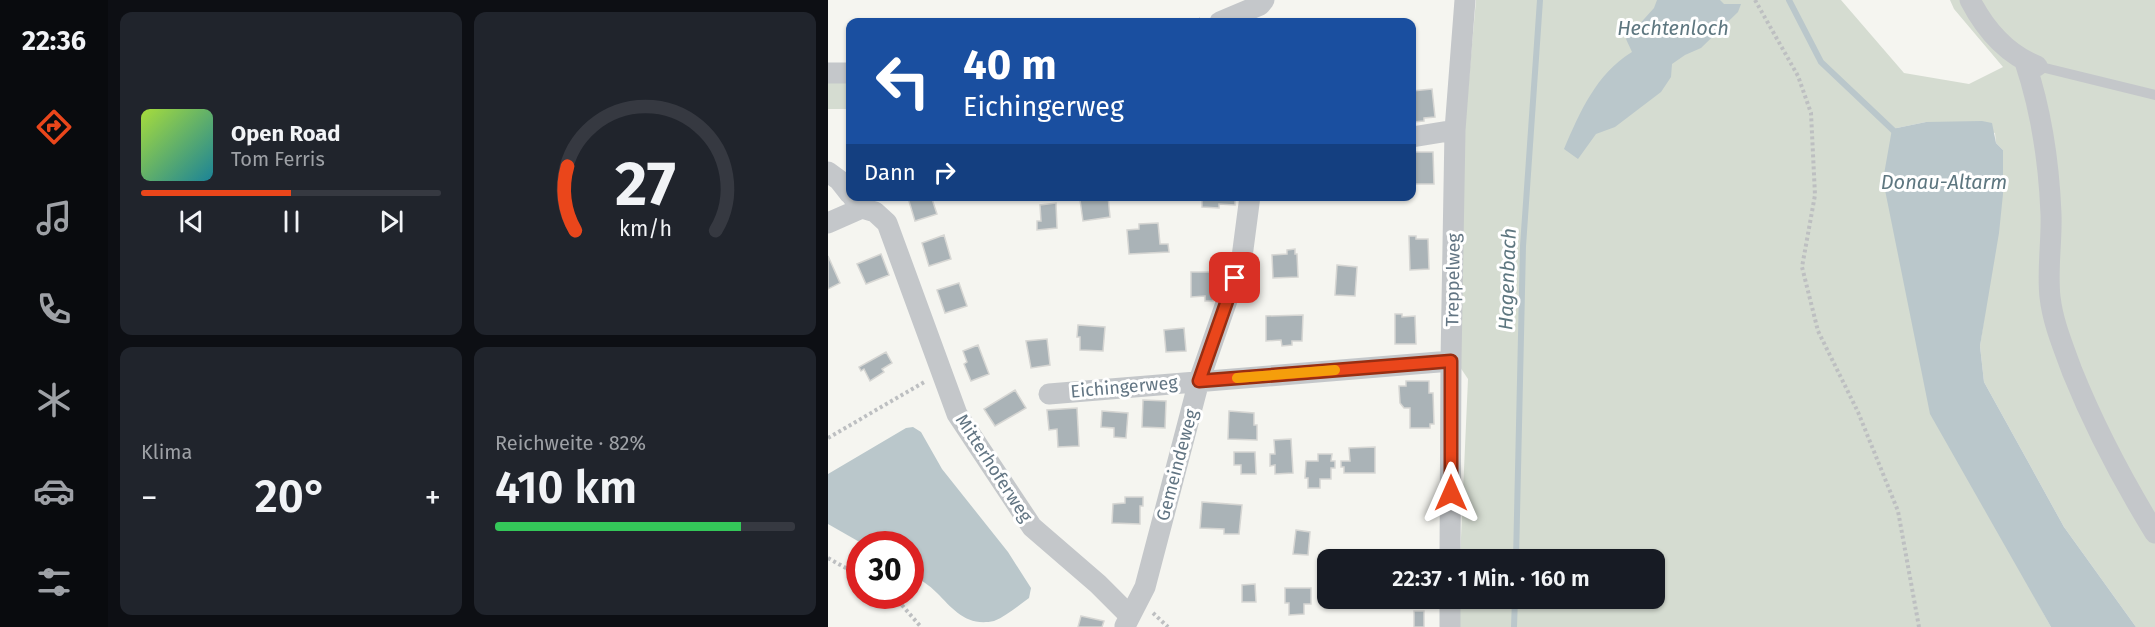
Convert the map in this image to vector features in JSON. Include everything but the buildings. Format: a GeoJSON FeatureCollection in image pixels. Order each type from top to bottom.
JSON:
{"type":"FeatureCollection","features":[{"type":"Feature","properties":{"kind":"street","name":"Treppelweg"},"geometry":{"type":"LineString","coordinates":[[1450,549],[1455,130],[1465,0]]}},
{"type":"Feature","properties":{"kind":"street"},"geometry":{"type":"LineString","coordinates":[[1970,0],[1988,30],[2031,64],[2032,85],[2046,157],[2051,215],[2050,294],[2055,325],[2095,427],[2155,533]]}},
{"type":"Feature","properties":{"kind":"street"},"geometry":{"type":"LineString","coordinates":[[1233,18],[1263,9]]}},
{"type":"Feature","properties":{"kind":"street"},"geometry":{"type":"LineString","coordinates":[[828,73],[846,73]]}},
{"type":"Feature","properties":{"kind":"street"},"geometry":{"type":"LineString","coordinates":[[1416,136],[1455,130]]}},
{"type":"Feature","properties":{"kind":"street","name":"Mitterhoferweg"},"geometry":{"type":"LineString","coordinates":[[828,172],[846,189]]}},
{"type":"Feature","properties":{"kind":"street"},"geometry":{"type":"LineString","coordinates":[[828,223],[854,201]]}},
{"type":"Feature","properties":{"kind":"street","name":"Mitterhoferweg"},"geometry":{"type":"LineString","coordinates":[[857,201],[886,222],[957,414],[1032,527],[1098,584],[1127,622]]}},
{"type":"Feature","properties":{"kind":"street","name":"Gemeindeweg"},"geometry":{"type":"LineString","coordinates":[[1127,622],[1145,587],[1199,381],[1242,257],[1249,201]]}},
{"type":"Feature","properties":{"kind":"street","name":"Eichingerweg"},"geometry":{"type":"LineString","coordinates":[[1049,394],[1451,361]]}},
{"type":"Feature","properties":{"kind":"street"},"geometry":{"type":"LineString","coordinates":[[1450,609],[1450,627]]}},
{"type":"Feature","properties":{"kind":"lane"},"geometry":{"type":"LineString","coordinates":[[2031,64],[2155,96]]}},
{"type":"Feature","properties":{"kind":"path"},"geometry":{"type":"LineString","coordinates":[[1755,0],[1798,76],[1811,113],[1815,195],[1802,267],[1818,331],[1858,412],[1898,512],[1919,627]]}},
{"type":"Feature","properties":{"kind":"path"},"geometry":{"type":"LineString","coordinates":[[828,438],[903,392],[941,374]]}},
{"type":"Feature","properties":{"kind":"path"},"geometry":{"type":"LineString","coordinates":[[828,558],[846,568]]}},
{"type":"Feature","properties":{"kind":"path"},"geometry":{"type":"LineString","coordinates":[[905,609],[921,627]]}},
{"type":"Feature","properties":{"kind":"shaded area"},"geometry":{"type":"Polygon","coordinates":[[[1476,0],[1841,0],[1904,73],[1969,84],[2003,67],[1954,9],[1950,0],[2155,0],[2155,627],[2136,627],[2064,527],[1984,382],[1980,346],[2003,150],[1996,143],[1995,133],[1952,122],[1926,122],[1892,129],[2034,596],[2051,627],[1460,627],[1460,609],[1665,609],[1665,549],[1460,549],[1468,379],[1460,367],[1462,156],[1476,0]]]}},
{"type":"Feature","properties":{"kind":"shaded area"},"geometry":{"type":"Polygon","coordinates":[[[846,82],[846,109],[828,109],[828,83],[846,82]]]}},
{"type":"Feature","properties":{"kind":"water","name":"Hechtenloch"},"geometry":{"type":"Polygon","coordinates":[[[1657,0],[1720,0],[1724,4],[1741,4],[1738,12],[1701,48],[1672,64],[1671,77],[1661,92],[1615,127],[1596,134],[1578,159],[1564,149],[1576,121],[1590,95],[1608,71],[1632,52],[1626,39],[1654,8],[1657,0]]]}},
{"type":"Feature","properties":{"kind":"water","name":"Donau-Altarm"},"geometry":{"type":"Polygon","coordinates":[[[1982,121],[1992,123],[1996,143],[2003,150],[2003,194],[1999,233],[1980,346],[1984,382],[2064,527],[2136,627],[2051,627],[1930,414],[1883,180],[1892,129],[1926,122],[1982,121]]]}},
{"type":"Feature","properties":{"kind":"water"},"geometry":{"type":"Polygon","coordinates":[[[913,427],[921,432],[942,469],[1008,552],[1031,588],[1029,598],[994,621],[968,619],[924,582],[924,531],[846,531],[846,534],[828,524],[828,474],[906,428],[913,427]]]}},
{"type":"Feature","properties":{"kind":"waterway","name":"Hagenbach"},"geometry":{"type":"LineString","coordinates":[[1516,549],[1523,246],[1540,0]]}},
{"type":"Feature","properties":{"kind":"waterway"},"geometry":{"type":"LineString","coordinates":[[1789,0],[1821,62],[1896,133]]}},
{"type":"Feature","properties":{"kind":"waterway","name":"Hagenbach"},"geometry":{"type":"LineString","coordinates":[[1514,627],[1515,609]]}},
{"type":"Feature","properties":{"kind":"slow traffic"},"geometry":{"type":"LineString","coordinates":[[1237,378],[1335,370]]}},
{"type":"Feature","properties":{"kind":"route"},"geometry":{"type":"LineString","coordinates":[[1235,278],[1199,381],[1451,361],[1451,493]]}}]}
